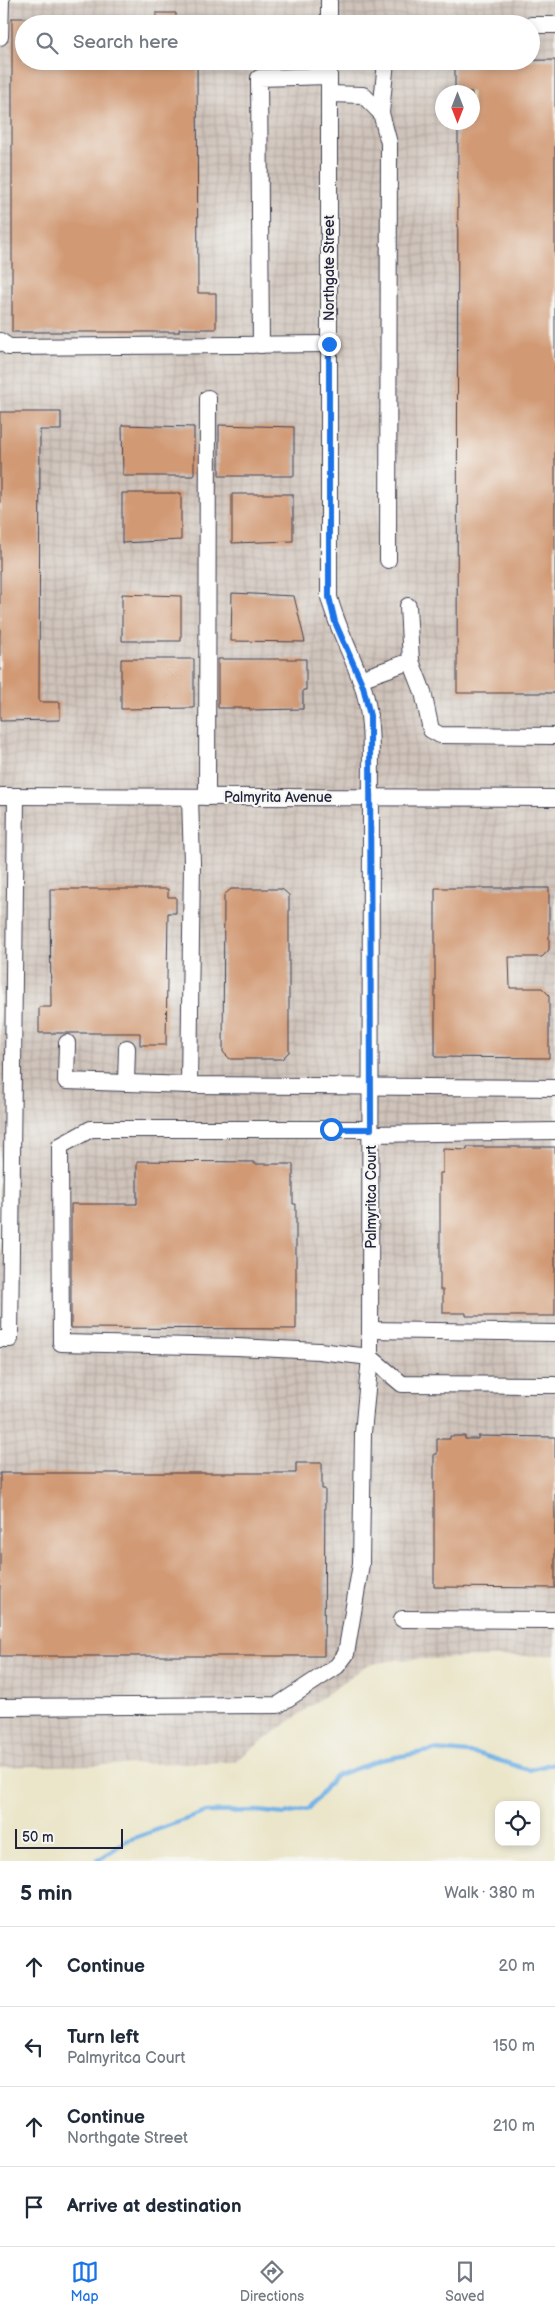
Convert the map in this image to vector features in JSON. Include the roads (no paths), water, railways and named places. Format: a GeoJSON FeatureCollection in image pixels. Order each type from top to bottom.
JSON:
{"type":"FeatureCollection","features":[{"type":"Feature","properties":{"kind":"street"},"geometry":{"type":"LineString","coordinates":[[0,37],[1,0]]}},
{"type":"Feature","properties":{"kind":"street"},"geometry":{"type":"LineString","coordinates":[[329,0],[329,15]]}},
{"type":"Feature","properties":{"kind":"street"},"geometry":{"type":"LineString","coordinates":[[540,25],[555,25]]}},
{"type":"Feature","properties":{"kind":"street"},"geometry":{"type":"LineString","coordinates":[[261,345],[259,78],[315,70]]}},
{"type":"Feature","properties":{"kind":"street","name":"Northgate Street"},"geometry":{"type":"LineString","coordinates":[[329,70],[329,597],[335,622],[360,679],[370,716],[371,797]]}},
{"type":"Feature","properties":{"kind":"street"},"geometry":{"type":"LineString","coordinates":[[385,70],[382,113],[389,143],[388,560]]}},
{"type":"Feature","properties":{"kind":"street"},"geometry":{"type":"LineString","coordinates":[[329,94],[363,95],[382,113]]}},
{"type":"Feature","properties":{"kind":"street"},"geometry":{"type":"LineString","coordinates":[[0,341],[8,347],[329,344]]}},
{"type":"Feature","properties":{"kind":"street"},"geometry":{"type":"LineString","coordinates":[[207,797],[208,398]]}},
{"type":"Feature","properties":{"kind":"street"},"geometry":{"type":"LineString","coordinates":[[408,606],[411,661],[423,692],[431,730],[440,735],[555,736]]}},
{"type":"Feature","properties":{"kind":"street"},"geometry":{"type":"LineString","coordinates":[[360,679],[411,661]]}},
{"type":"Feature","properties":{"kind":"street"},"geometry":{"type":"LineString","coordinates":[[0,1339],[10,1339],[7,1065],[8,796]]}},
{"type":"Feature","properties":{"kind":"street","name":"Palmyrita Avenue"},"geometry":{"type":"LineString","coordinates":[[8,796],[555,798]]}},
{"type":"Feature","properties":{"kind":"street"},"geometry":{"type":"LineString","coordinates":[[189,1085],[192,873],[190,797]]}},
{"type":"Feature","properties":{"kind":"street","name":"Palmyritca Court"},"geometry":{"type":"LineString","coordinates":[[0,1707],[278,1705],[338,1666],[346,1654],[361,1564],[363,1433],[370,1358],[371,797]]}},
{"type":"Feature","properties":{"kind":"street"},"geometry":{"type":"LineString","coordinates":[[67,1043],[66,1081],[189,1085],[555,1088]]}},
{"type":"Feature","properties":{"kind":"street"},"geometry":{"type":"LineString","coordinates":[[126,1083],[127,1048]]}},
{"type":"Feature","properties":{"kind":"street"},"geometry":{"type":"LineString","coordinates":[[555,1131],[91,1129],[60,1146],[61,1343],[237,1346],[320,1350],[370,1358],[402,1384],[555,1385]]}},
{"type":"Feature","properties":{"kind":"street"},"geometry":{"type":"LineString","coordinates":[[370,1330],[555,1333]]}},
{"type":"Feature","properties":{"kind":"street"},"geometry":{"type":"LineString","coordinates":[[402,1619],[555,1620]]}},
{"type":"Feature","properties":{"kind":"waterway"},"geometry":{"type":"LineString","coordinates":[[97,1861],[126,1841],[206,1812],[258,1811],[285,1814],[309,1809],[335,1776],[380,1760],[435,1750],[479,1754],[529,1770],[555,1763]]}}]}
